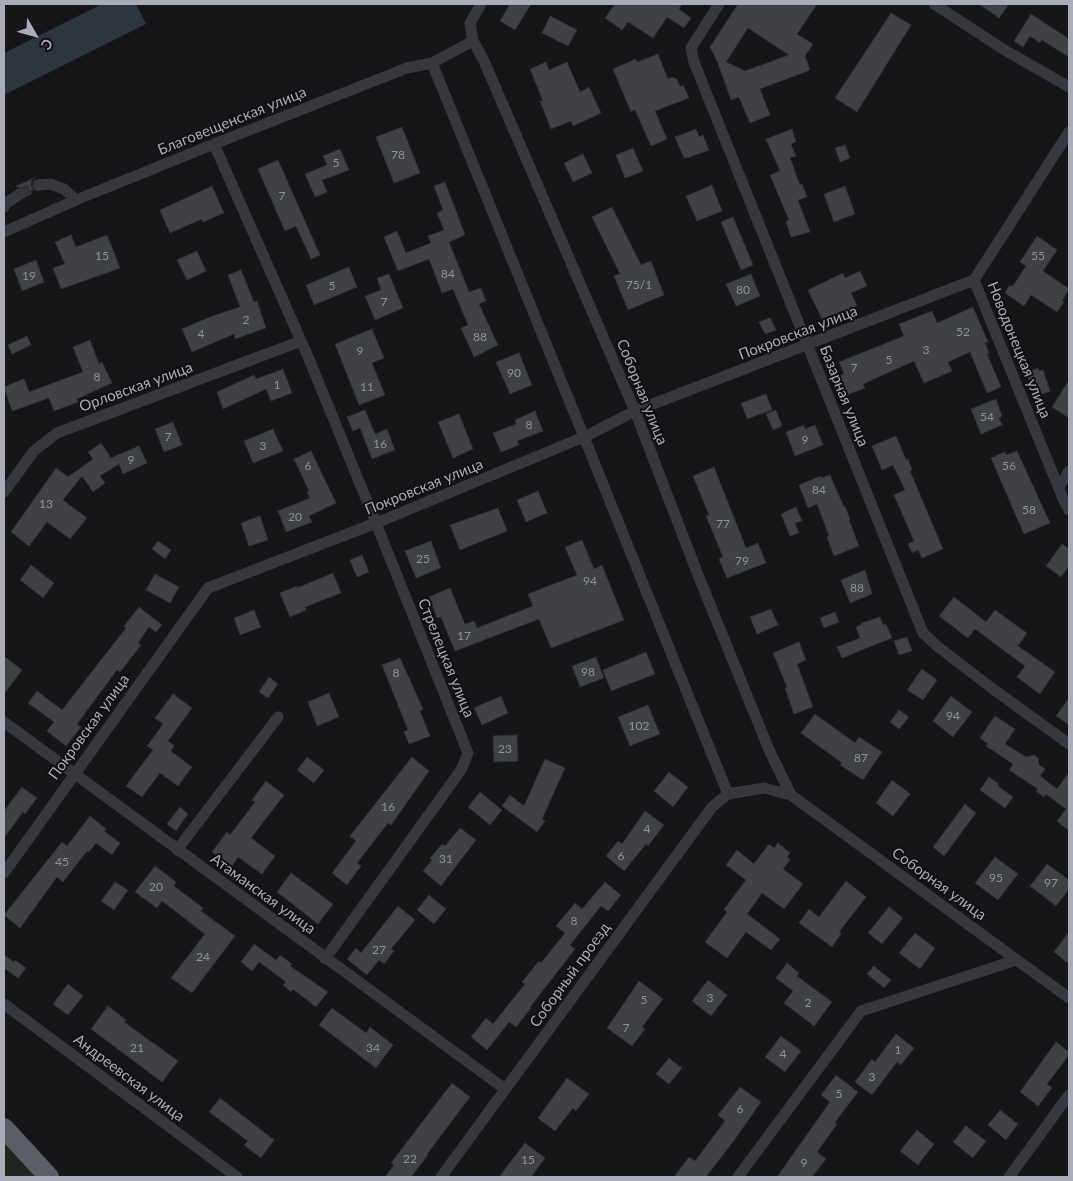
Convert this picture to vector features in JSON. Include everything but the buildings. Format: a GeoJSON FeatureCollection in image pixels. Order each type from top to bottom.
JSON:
{"type":"FeatureCollection","features":[{"type":"Feature","properties":{"kind":"highway"},"geometry":{"type":"LineString","coordinates":[[6,1133],[49,1177]]}},
{"type":"Feature","properties":{"kind":"street","name":"Соборная улица"},"geometry":{"type":"LineString","coordinates":[[481,4],[470,23],[473,41],[484,61],[635,411],[698,575],[770,752],[791,795]]}},
{"type":"Feature","properties":{"kind":"street","name":"Базарная улица"},"geometry":{"type":"LineString","coordinates":[[719,4],[691,48],[694,62],[923,633],[993,690],[1069,744]]}},
{"type":"Feature","properties":{"kind":"street"},"geometry":{"type":"LineString","coordinates":[[934,4],[1003,49],[1069,87]]}},
{"type":"Feature","properties":{"kind":"street","name":"Благовещенская улица"},"geometry":{"type":"LineString","coordinates":[[4,232],[76,200],[214,144],[407,68],[432,63],[473,41]]}},
{"type":"Feature","properties":{"kind":"street"},"geometry":{"type":"LineString","coordinates":[[432,63],[728,794]]}},
{"type":"Feature","properties":{"kind":"street","name":"Новодонецкая улица"},"geometry":{"type":"LineString","coordinates":[[1069,132],[974,280],[1069,510]]}},
{"type":"Feature","properties":{"kind":"street","name":"Стрелецкая улица"},"geometry":{"type":"LineString","coordinates":[[214,144],[301,341],[468,753],[461,770],[325,959]]}},
{"type":"Feature","properties":{"kind":"street"},"geometry":{"type":"LineString","coordinates":[[38,185],[50,184],[64,189],[76,200]]}},
{"type":"Feature","properties":{"kind":"street"},"geometry":{"type":"LineString","coordinates":[[4,207],[6,203],[20,194]]}},
{"type":"Feature","properties":{"kind":"street","name":"Покровская улица"},"geometry":{"type":"LineString","coordinates":[[4,873],[208,588],[376,523],[584,437],[635,411],[808,346],[974,280]]}},
{"type":"Feature","properties":{"kind":"street","name":"Орловская улица"},"geometry":{"type":"LineString","coordinates":[[4,492],[34,451],[56,432],[301,341]]}},
{"type":"Feature","properties":{"kind":"street"},"geometry":{"type":"LineString","coordinates":[[1059,487],[1069,471]]}},
{"type":"Feature","properties":{"kind":"street"},"geometry":{"type":"LineString","coordinates":[[177,850],[278,717]]}},
{"type":"Feature","properties":{"kind":"street","name":"Атаманская улица"},"geometry":{"type":"LineString","coordinates":[[4,722],[505,1089]]}},
{"type":"Feature","properties":{"kind":"street","name":"Соборная улица"},"geometry":{"type":"LineString","coordinates":[[728,794],[764,788],[791,795],[1069,998]]}},
{"type":"Feature","properties":{"kind":"street","name":"Соборный проезд"},"geometry":{"type":"LineString","coordinates":[[441,1177],[712,807],[728,794]]}},
{"type":"Feature","properties":{"kind":"street"},"geometry":{"type":"LineString","coordinates":[[738,1177],[861,1011],[1016,960]]}},
{"type":"Feature","properties":{"kind":"street","name":"Андреевская улица"},"geometry":{"type":"LineString","coordinates":[[4,1004],[237,1177]]}},
{"type":"Feature","properties":{"kind":"street"},"geometry":{"type":"LineString","coordinates":[[1009,1177],[1069,1095]]}},
{"type":"Feature","properties":{"kind":"shaded area"},"geometry":{"type":"Polygon","coordinates":[[[102,4],[136,4],[146,24],[4,95],[4,53],[102,4]]]}},
{"type":"Feature","properties":{"kind":"shaded area"},"geometry":{"type":"Polygon","coordinates":[[[4,1142],[37,1177],[4,1177],[4,1142]]]}},
{"type":"Feature","properties":{"kind":"tunnel"},"geometry":{"type":"LineString","coordinates":[[20,194],[38,185]]}}]}
